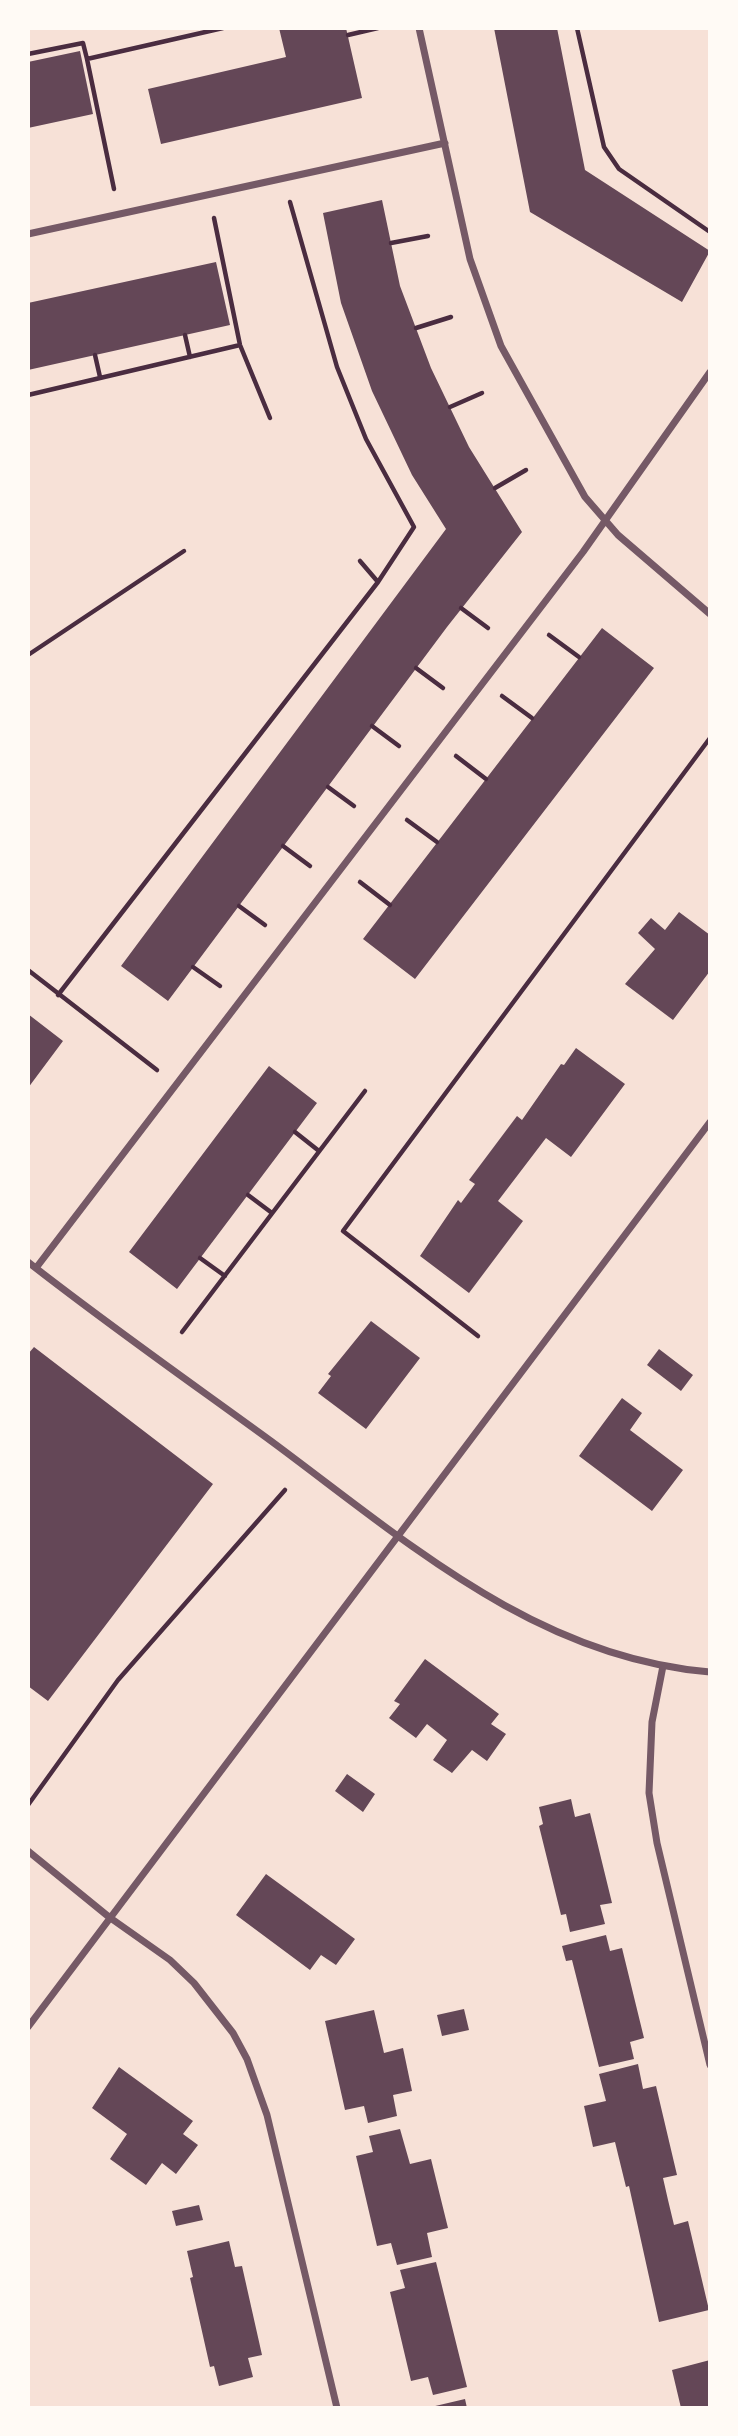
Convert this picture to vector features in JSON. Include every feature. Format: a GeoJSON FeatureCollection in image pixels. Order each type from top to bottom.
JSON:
{"type":"FeatureCollection","features":[{"type":"Feature","properties":{"kind":"street"},"geometry":{"type":"LineString","coordinates":[[419,28],[470,259],[501,346],[571,476],[605,521],[618,536],[710,614]]}},
{"type":"Feature","properties":{"kind":"street"},"geometry":{"type":"LineString","coordinates":[[28,234],[445,143]]}},
{"type":"Feature","properties":{"kind":"street"},"geometry":{"type":"LineString","coordinates":[[36,1268],[605,521],[710,372]]}},
{"type":"Feature","properties":{"kind":"street"},"geometry":{"type":"LineString","coordinates":[[28,2026],[400,1537],[710,1122]]}},
{"type":"Feature","properties":{"kind":"street"},"geometry":{"type":"LineString","coordinates":[[28,1262],[400,1537],[495,1602],[591,1646],[663,1666],[710,1672]]}},
{"type":"Feature","properties":{"kind":"street"},"geometry":{"type":"LineString","coordinates":[[663,1666],[652,1722],[649,1793],[657,1843],[710,2065]]}},
{"type":"Feature","properties":{"kind":"street"},"geometry":{"type":"LineString","coordinates":[[28,1851],[109,1917],[170,1960],[216,2008],[247,2059],[267,2115],[337,2408]]}},
{"type":"Feature","properties":{"kind":"path"},"geometry":{"type":"LineString","coordinates":[[87,59],[223,28]]}},
{"type":"Feature","properties":{"kind":"path"},"geometry":{"type":"LineString","coordinates":[[348,35],[378,28]]}},
{"type":"Feature","properties":{"kind":"path"},"geometry":{"type":"LineString","coordinates":[[577,28],[604,147],[619,169],[710,232]]}},
{"type":"Feature","properties":{"kind":"path"},"geometry":{"type":"LineString","coordinates":[[28,54],[83,43],[114,190]]}},
{"type":"Feature","properties":{"kind":"path"},"geometry":{"type":"LineString","coordinates":[[58,995],[378,582],[414,527],[366,439],[337,367],[289,198]]}},
{"type":"Feature","properties":{"kind":"path"},"geometry":{"type":"LineString","coordinates":[[214,215],[240,345],[270,418]]}},
{"type":"Feature","properties":{"kind":"path"},"geometry":{"type":"LineString","coordinates":[[391,243],[428,236]]}},
{"type":"Feature","properties":{"kind":"path"},"geometry":{"type":"LineString","coordinates":[[416,328],[451,317]]}},
{"type":"Feature","properties":{"kind":"path"},"geometry":{"type":"LineString","coordinates":[[185,335],[190,357]]}},
{"type":"Feature","properties":{"kind":"path"},"geometry":{"type":"LineString","coordinates":[[28,395],[240,345]]}},
{"type":"Feature","properties":{"kind":"path"},"geometry":{"type":"LineString","coordinates":[[95,355],[100,377]]}},
{"type":"Feature","properties":{"kind":"path"},"geometry":{"type":"LineString","coordinates":[[450,407],[482,393]]}},
{"type":"Feature","properties":{"kind":"path"},"geometry":{"type":"LineString","coordinates":[[495,488],[526,470]]}},
{"type":"Feature","properties":{"kind":"path"},"geometry":{"type":"LineString","coordinates":[[28,655],[184,551]]}},
{"type":"Feature","properties":{"kind":"path"},"geometry":{"type":"LineString","coordinates":[[360,561],[378,582]]}},
{"type":"Feature","properties":{"kind":"path"},"geometry":{"type":"LineString","coordinates":[[461,608],[488,628]]}},
{"type":"Feature","properties":{"kind":"path"},"geometry":{"type":"LineString","coordinates":[[544,631],[579,657]]}},
{"type":"Feature","properties":{"kind":"path"},"geometry":{"type":"LineString","coordinates":[[416,668],[443,688]]}},
{"type":"Feature","properties":{"kind":"path"},"geometry":{"type":"LineString","coordinates":[[498,693],[533,718]]}},
{"type":"Feature","properties":{"kind":"path"},"geometry":{"type":"LineString","coordinates":[[372,726],[399,746]]}},
{"type":"Feature","properties":{"kind":"path"},"geometry":{"type":"LineString","coordinates":[[478,1336],[343,1231],[710,738]]}},
{"type":"Feature","properties":{"kind":"path"},"geometry":{"type":"LineString","coordinates":[[452,753],[486,779]]}},
{"type":"Feature","properties":{"kind":"path"},"geometry":{"type":"LineString","coordinates":[[328,787],[354,806]]}},
{"type":"Feature","properties":{"kind":"path"},"geometry":{"type":"LineString","coordinates":[[403,817],[437,842]]}},
{"type":"Feature","properties":{"kind":"path"},"geometry":{"type":"LineString","coordinates":[[283,846],[310,866]]}},
{"type":"Feature","properties":{"kind":"path"},"geometry":{"type":"LineString","coordinates":[[357,879],[390,905]]}},
{"type":"Feature","properties":{"kind":"path"},"geometry":{"type":"LineString","coordinates":[[239,906],[265,925]]}},
{"type":"Feature","properties":{"kind":"path"},"geometry":{"type":"LineString","coordinates":[[193,967],[220,986]]}},
{"type":"Feature","properties":{"kind":"path"},"geometry":{"type":"LineString","coordinates":[[28,970],[157,1070]]}},
{"type":"Feature","properties":{"kind":"path"},"geometry":{"type":"LineString","coordinates":[[182,1332],[365,1091]]}},
{"type":"Feature","properties":{"kind":"path"},"geometry":{"type":"LineString","coordinates":[[295,1132],[320,1151]]}},
{"type":"Feature","properties":{"kind":"path"},"geometry":{"type":"LineString","coordinates":[[248,1195],[272,1213]]}},
{"type":"Feature","properties":{"kind":"path"},"geometry":{"type":"LineString","coordinates":[[200,1258],[225,1276]]}},
{"type":"Feature","properties":{"kind":"path"},"geometry":{"type":"LineString","coordinates":[[28,1805],[118,1680],[285,1490]]}},
{"type":"Feature","properties":{"kind":"building"},"geometry":{"type":"Polygon","coordinates":[[[279,28],[346,28],[362,98],[161,144],[148,89],[286,57],[279,28]]]}},
{"type":"Feature","properties":{"kind":"building"},"geometry":{"type":"Polygon","coordinates":[[[494,28],[557,28],[585,170],[710,251],[682,302],[530,212],[494,28]]]}},
{"type":"Feature","properties":{"kind":"building"},"geometry":{"type":"Polygon","coordinates":[[[80,51],[93,114],[28,128],[28,62],[80,51]]]}},
{"type":"Feature","properties":{"kind":"building"},"geometry":{"type":"Polygon","coordinates":[[[382,200],[400,286],[431,368],[469,447],[522,532],[447,627],[168,1001],[121,966],[446,529],[412,475],[372,391],[341,303],[323,213],[382,200]]]}},
{"type":"Feature","properties":{"kind":"building"},"geometry":{"type":"Polygon","coordinates":[[[216,262],[230,325],[28,370],[28,303],[216,262]]]}},
{"type":"Feature","properties":{"kind":"building"},"geometry":{"type":"Polygon","coordinates":[[[602,628],[654,668],[415,979],[363,939],[602,628]]]}},
{"type":"Feature","properties":{"kind":"building"},"geometry":{"type":"Polygon","coordinates":[[[679,912],[710,935],[710,971],[673,1020],[625,984],[655,949],[638,933],[651,918],[665,930],[679,912]]]}},
{"type":"Feature","properties":{"kind":"building"},"geometry":{"type":"Polygon","coordinates":[[[28,1014],[63,1041],[28,1088],[28,1014]]]}},
{"type":"Feature","properties":{"kind":"building"},"geometry":{"type":"Polygon","coordinates":[[[576,1048],[625,1084],[571,1157],[546,1138],[498,1201],[523,1221],[469,1293],[420,1256],[458,1200],[461,1203],[475,1184],[469,1180],[517,1116],[522,1120],[561,1064],[564,1065],[576,1048]]]}},
{"type":"Feature","properties":{"kind":"building"},"geometry":{"type":"Polygon","coordinates":[[[269,1066],[317,1103],[177,1289],[129,1252],[269,1066]]]}},
{"type":"Feature","properties":{"kind":"building"},"geometry":{"type":"Polygon","coordinates":[[[371,1321],[420,1358],[366,1429],[318,1393],[331,1376],[328,1374],[371,1321]]]}},
{"type":"Feature","properties":{"kind":"building"},"geometry":{"type":"Polygon","coordinates":[[[34,1347],[213,1484],[48,1701],[28,1686],[28,1354],[34,1347]]]}},
{"type":"Feature","properties":{"kind":"building"},"geometry":{"type":"Polygon","coordinates":[[[659,1349],[693,1375],[681,1391],[647,1365],[659,1349]]]}},
{"type":"Feature","properties":{"kind":"building"},"geometry":{"type":"Polygon","coordinates":[[[622,1398],[642,1413],[630,1430],[683,1470],[652,1511],[579,1456],[622,1398]]]}},
{"type":"Feature","properties":{"kind":"building"},"geometry":{"type":"Polygon","coordinates":[[[425,1659],[499,1714],[491,1724],[506,1734],[487,1761],[472,1750],[452,1773],[433,1760],[447,1740],[427,1724],[416,1738],[389,1718],[400,1704],[394,1701],[425,1659]]]}},
{"type":"Feature","properties":{"kind":"building"},"geometry":{"type":"Polygon","coordinates":[[[347,1774],[375,1794],[363,1812],[335,1791],[347,1774]]]}},
{"type":"Feature","properties":{"kind":"building"},"geometry":{"type":"Polygon","coordinates":[[[571,1799],[575,1817],[590,1813],[612,1903],[600,1905],[605,1924],[570,1932],[566,1914],[561,1915],[539,1826],[543,1824],[539,1807],[571,1799]]]}},
{"type":"Feature","properties":{"kind":"building"},"geometry":{"type":"Polygon","coordinates":[[[266,1874],[355,1939],[336,1965],[321,1955],[310,1970],[236,1915],[266,1874]]]}},
{"type":"Feature","properties":{"kind":"building"},"geometry":{"type":"Polygon","coordinates":[[[606,1935],[610,1951],[622,1948],[644,2038],[630,2042],[634,2059],[599,2067],[572,1960],[566,1961],[562,1946],[606,1935]]]}},
{"type":"Feature","properties":{"kind":"building"},"geometry":{"type":"Polygon","coordinates":[[[464,2009],[469,2030],[442,2036],[437,2015],[464,2009]]]}},
{"type":"Feature","properties":{"kind":"building"},"geometry":{"type":"Polygon","coordinates":[[[374,2010],[384,2053],[403,2048],[412,2091],[393,2095],[397,2116],[368,2123],[364,2106],[345,2110],[325,2021],[374,2010]]]}},
{"type":"Feature","properties":{"kind":"building"},"geometry":{"type":"Polygon","coordinates":[[[638,2064],[643,2089],[656,2086],[677,2175],[663,2178],[668,2200],[674,2225],[688,2221],[709,2310],[659,2322],[629,2186],[626,2187],[615,2142],[593,2147],[584,2106],[606,2101],[599,2074],[638,2064]]]}},
{"type":"Feature","properties":{"kind":"building"},"geometry":{"type":"Polygon","coordinates":[[[119,2067],[193,2121],[183,2134],[198,2145],[176,2174],[162,2163],[146,2185],[110,2159],[127,2134],[92,2108],[119,2067]]]}},
{"type":"Feature","properties":{"kind":"building"},"geometry":{"type":"Polygon","coordinates":[[[400,2129],[410,2164],[431,2159],[448,2228],[427,2233],[432,2257],[397,2265],[391,2243],[377,2246],[356,2156],[373,2152],[369,2136],[400,2129]]]}},
{"type":"Feature","properties":{"kind":"building"},"geometry":{"type":"Polygon","coordinates":[[[199,2205],[203,2220],[176,2226],[172,2211],[199,2205]]]}},
{"type":"Feature","properties":{"kind":"building"},"geometry":{"type":"Polygon","coordinates":[[[229,2241],[235,2267],[242,2266],[262,2355],[248,2358],[253,2377],[219,2386],[214,2366],[210,2367],[190,2278],[193,2277],[187,2251],[229,2241]]]}},
{"type":"Feature","properties":{"kind":"building"},"geometry":{"type":"Polygon","coordinates":[[[436,2262],[467,2387],[433,2395],[428,2377],[411,2381],[390,2292],[405,2288],[400,2270],[436,2262]]]}},
{"type":"Feature","properties":{"kind":"building"},"geometry":{"type":"Polygon","coordinates":[[[710,2360],[710,2408],[681,2408],[672,2370],[710,2360]]]}},
{"type":"Feature","properties":{"kind":"building"},"geometry":{"type":"Polygon","coordinates":[[[465,2399],[467,2408],[431,2408],[431,2407],[465,2399]]]}}]}
